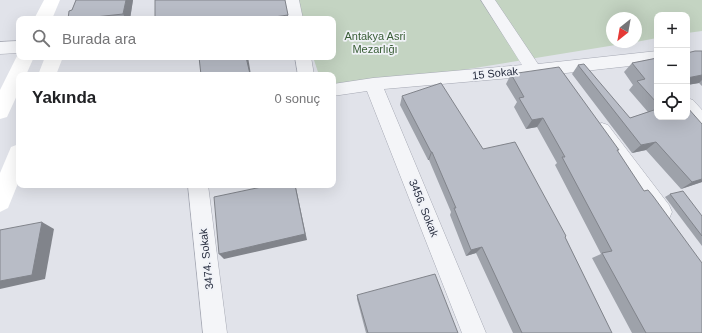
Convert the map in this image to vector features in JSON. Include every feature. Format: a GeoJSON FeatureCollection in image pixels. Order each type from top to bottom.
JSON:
{"type":"FeatureCollection","features":[{"type":"Feature","properties":{"kind":"street"},"geometry":{"type":"LineString","coordinates":[[44,16],[52,0]]}},
{"type":"Feature","properties":{"kind":"street"},"geometry":{"type":"LineString","coordinates":[[292,0],[295,16]]}},
{"type":"Feature","properties":{"kind":"street"},"geometry":{"type":"LineString","coordinates":[[488,0],[533,69]]}},
{"type":"Feature","properties":{"kind":"street"},"geometry":{"type":"LineString","coordinates":[[0,48],[16,47]]}},
{"type":"Feature","properties":{"kind":"street","name":"15 Sokak"},"geometry":{"type":"LineString","coordinates":[[336,90],[373,84],[557,68],[651,57]]}},
{"type":"Feature","properties":{"kind":"street"},"geometry":{"type":"LineString","coordinates":[[18,72],[24,60]]}},
{"type":"Feature","properties":{"kind":"street"},"geometry":{"type":"LineString","coordinates":[[48,72],[53,60]]}},
{"type":"Feature","properties":{"kind":"street"},"geometry":{"type":"LineString","coordinates":[[304,60],[306,72]]}},
{"type":"Feature","properties":{"kind":"street"},"geometry":{"type":"LineString","coordinates":[[557,68],[571,87]]}},
{"type":"Feature","properties":{"kind":"street"},"geometry":{"type":"LineString","coordinates":[[0,111],[16,76]]}},
{"type":"Feature","properties":{"kind":"street","name":"3456. Sokak"},"geometry":{"type":"LineString","coordinates":[[373,84],[474,333]]}},
{"type":"Feature","properties":{"kind":"street"},"geometry":{"type":"LineString","coordinates":[[690,108],[702,122]]}},
{"type":"Feature","properties":{"kind":"street"},"geometry":{"type":"LineString","coordinates":[[589,113],[674,228]]}},
{"type":"Feature","properties":{"kind":"street"},"geometry":{"type":"LineString","coordinates":[[0,153],[16,152]]}},
{"type":"Feature","properties":{"kind":"street"},"geometry":{"type":"LineString","coordinates":[[0,201],[16,160]]}},
{"type":"Feature","properties":{"kind":"street","name":"3474. Sokak"},"geometry":{"type":"LineString","coordinates":[[198,188],[215,333]]}},
{"type":"Feature","properties":{"kind":"green space","name":"Antakya Asri Mezarlığı"},"geometry":{"type":"Polygon","coordinates":[[[296,0],[702,0],[702,31],[690,33],[690,12],[654,12],[654,39],[642,41],[642,12],[606,12],[606,47],[336,91],[336,72],[318,72],[314,60],[336,60],[336,16],[301,16],[296,0]]]}},
{"type":"Feature","properties":{"kind":"building"},"geometry":{"type":"Polygon","coordinates":[[[76,0],[126,0],[123,14],[104,16],[68,16],[69,11],[72,10],[76,0]]]}},
{"type":"Feature","properties":{"kind":"building"},"geometry":{"type":"Polygon","coordinates":[[[155,0],[285,0],[288,15],[281,16],[155,16],[155,0]]]}},
{"type":"Feature","properties":{"kind":"building"},"geometry":{"type":"Polygon","coordinates":[[[702,51],[702,75],[690,77],[690,52],[702,51]]]}},
{"type":"Feature","properties":{"kind":"building"},"geometry":{"type":"Polygon","coordinates":[[[654,59],[654,100],[637,81],[645,79],[632,63],[654,59]]]}},
{"type":"Feature","properties":{"kind":"building"},"geometry":{"type":"Polygon","coordinates":[[[199,60],[247,60],[250,72],[201,72],[199,60]]]}},
{"type":"Feature","properties":{"kind":"building"},"geometry":{"type":"Polygon","coordinates":[[[584,64],[630,118],[654,110],[654,120],[690,120],[690,110],[702,124],[702,179],[692,182],[656,142],[641,145],[578,65],[584,64]]]}},
{"type":"Feature","properties":{"kind":"building"},"geometry":{"type":"Polygon","coordinates":[[[559,67],[619,150],[617,150],[644,191],[648,190],[653,196],[702,263],[702,333],[646,333],[602,253],[612,251],[562,157],[565,157],[543,118],[532,120],[519,98],[524,97],[511,74],[559,67]]]}},
{"type":"Feature","properties":{"kind":"building"},"geometry":{"type":"Polygon","coordinates":[[[441,83],[483,149],[515,142],[566,236],[565,237],[612,333],[522,333],[482,247],[471,250],[454,208],[456,208],[432,152],[402,96],[441,83]]]}},
{"type":"Feature","properties":{"kind":"building"},"geometry":{"type":"Polygon","coordinates":[[[257,188],[296,188],[305,234],[219,254],[214,197],[257,188]]]}},
{"type":"Feature","properties":{"kind":"building"},"geometry":{"type":"Polygon","coordinates":[[[683,191],[702,216],[702,236],[670,194],[683,191]]]}},
{"type":"Feature","properties":{"kind":"building"},"geometry":{"type":"Polygon","coordinates":[[[42,222],[32,275],[0,281],[0,230],[42,222]]]}},
{"type":"Feature","properties":{"kind":"building"},"geometry":{"type":"Polygon","coordinates":[[[435,274],[458,333],[368,333],[357,295],[435,274]]]}}]}
